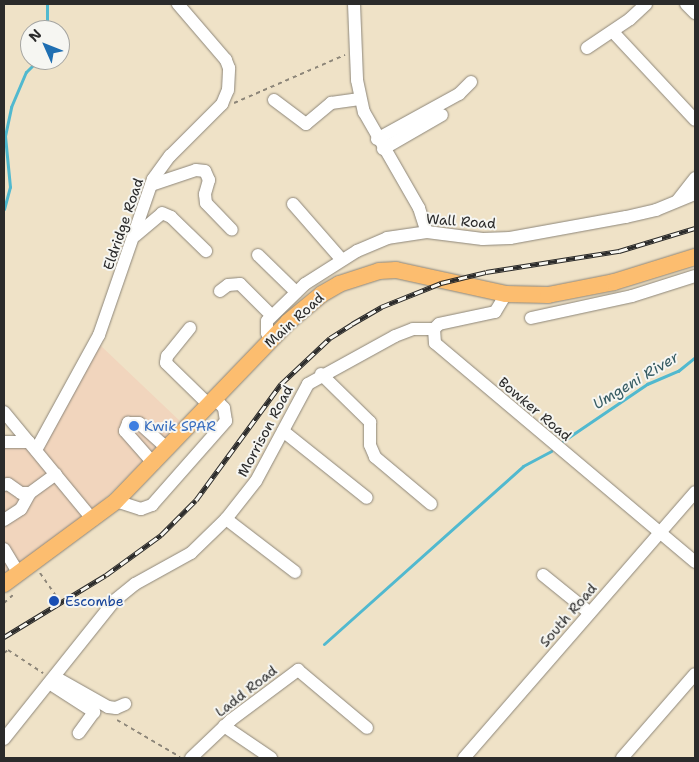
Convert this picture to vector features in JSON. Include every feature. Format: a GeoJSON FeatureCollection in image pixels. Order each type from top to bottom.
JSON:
{"type":"FeatureCollection","features":[{"type":"Feature","properties":{"kind":"main road","name":"Main Road"},"geometry":{"type":"LineString","coordinates":[[4,584],[93,520],[116,501],[154,464],[270,340],[322,294],[379,271],[416,273],[506,294],[548,295],[576,291],[695,257]]}},
{"type":"Feature","properties":{"kind":"street","name":"Eldridge Road"},"geometry":{"type":"LineString","coordinates":[[33,446],[99,334],[151,185],[170,156],[222,104],[230,80],[226,60],[178,4]]}},
{"type":"Feature","properties":{"kind":"street"},"geometry":{"type":"LineString","coordinates":[[354,4],[355,51],[360,99],[380,144],[419,208],[427,232]]}},
{"type":"Feature","properties":{"kind":"street"},"geometry":{"type":"LineString","coordinates":[[588,48],[613,32],[646,4]]}},
{"type":"Feature","properties":{"kind":"street"},"geometry":{"type":"LineString","coordinates":[[686,4],[695,13]]}},
{"type":"Feature","properties":{"kind":"street"},"geometry":{"type":"LineString","coordinates":[[613,32],[695,120]]}},
{"type":"Feature","properties":{"kind":"street"},"geometry":{"type":"LineString","coordinates":[[380,144],[459,94],[471,82]]}},
{"type":"Feature","properties":{"kind":"street"},"geometry":{"type":"LineString","coordinates":[[274,100],[306,124],[331,103],[360,99]]}},
{"type":"Feature","properties":{"kind":"street"},"geometry":{"type":"LineString","coordinates":[[380,144],[442,115]]}},
{"type":"Feature","properties":{"kind":"street"},"geometry":{"type":"LineString","coordinates":[[151,185],[196,170],[205,172],[209,180],[206,204],[232,230]]}},
{"type":"Feature","properties":{"kind":"street"},"geometry":{"type":"LineString","coordinates":[[677,202],[695,178]]}},
{"type":"Feature","properties":{"kind":"street","name":"Wall Road"},"geometry":{"type":"LineString","coordinates":[[272,315],[296,292],[342,260],[387,238],[427,232],[483,239],[510,238],[626,217],[677,202],[695,194]]}},
{"type":"Feature","properties":{"kind":"street"},"geometry":{"type":"LineString","coordinates":[[292,204],[342,260]]}},
{"type":"Feature","properties":{"kind":"street"},"geometry":{"type":"LineString","coordinates":[[134,236],[162,213],[171,217],[206,251]]}},
{"type":"Feature","properties":{"kind":"street"},"geometry":{"type":"LineString","coordinates":[[258,255],[296,292]]}},
{"type":"Feature","properties":{"kind":"street"},"geometry":{"type":"LineString","coordinates":[[532,318],[632,296],[695,276]]}},
{"type":"Feature","properties":{"kind":"street"},"geometry":{"type":"LineString","coordinates":[[220,292],[228,284],[240,284],[272,315],[266,327],[270,340]]}},
{"type":"Feature","properties":{"kind":"street"},"geometry":{"type":"LineString","coordinates":[[434,329],[446,320],[495,312],[506,294]]}},
{"type":"Feature","properties":{"kind":"street"},"geometry":{"type":"LineString","coordinates":[[116,501],[141,509],[152,505],[226,421],[224,408],[212,402],[169,370],[166,363],[167,356],[190,328]]}},
{"type":"Feature","properties":{"kind":"street","name":"Morrison Road"},"geometry":{"type":"LineString","coordinates":[[4,739],[114,602],[135,584],[191,553],[226,519],[256,482],[308,384],[321,374],[413,329],[434,329]]}},
{"type":"Feature","properties":{"kind":"street","name":"Bowker Road"},"geometry":{"type":"LineString","coordinates":[[434,329],[435,344],[444,353],[695,562]]}},
{"type":"Feature","properties":{"kind":"street"},"geometry":{"type":"LineString","coordinates":[[321,374],[370,422],[370,445],[375,457],[431,504]]}},
{"type":"Feature","properties":{"kind":"street"},"geometry":{"type":"LineString","coordinates":[[4,412],[93,520]]}},
{"type":"Feature","properties":{"kind":"street"},"geometry":{"type":"LineString","coordinates":[[154,464],[125,431],[128,423],[139,422],[168,449]]}},
{"type":"Feature","properties":{"kind":"street"},"geometry":{"type":"LineString","coordinates":[[283,432],[367,498]]}},
{"type":"Feature","properties":{"kind":"street"},"geometry":{"type":"LineString","coordinates":[[4,442],[33,446]]}},
{"type":"Feature","properties":{"kind":"street"},"geometry":{"type":"LineString","coordinates":[[4,520],[21,509],[30,493],[56,474]]}},
{"type":"Feature","properties":{"kind":"street"},"geometry":{"type":"LineString","coordinates":[[4,485],[21,493],[30,493]]}},
{"type":"Feature","properties":{"kind":"street","name":"South Road"},"geometry":{"type":"LineString","coordinates":[[464,758],[695,492]]}},
{"type":"Feature","properties":{"kind":"street"},"geometry":{"type":"LineString","coordinates":[[226,519],[295,572]]}},
{"type":"Feature","properties":{"kind":"street"},"geometry":{"type":"LineString","coordinates":[[4,549],[19,574]]}},
{"type":"Feature","properties":{"kind":"street"},"geometry":{"type":"LineString","coordinates":[[543,575],[590,613]]}},
{"type":"Feature","properties":{"kind":"street","name":"Ladd Road"},"geometry":{"type":"LineString","coordinates":[[191,758],[224,726],[298,670],[367,728]]}},
{"type":"Feature","properties":{"kind":"street"},"geometry":{"type":"LineString","coordinates":[[624,757],[695,674]]}},
{"type":"Feature","properties":{"kind":"street"},"geometry":{"type":"LineString","coordinates":[[52,680],[108,707],[116,708],[125,704]]}},
{"type":"Feature","properties":{"kind":"street"},"geometry":{"type":"LineString","coordinates":[[52,680],[94,712],[79,733]]}},
{"type":"Feature","properties":{"kind":"street"},"geometry":{"type":"LineString","coordinates":[[224,726],[271,758]]}},
{"type":"Feature","properties":{"kind":"path"},"geometry":{"type":"LineString","coordinates":[[222,104],[233,103],[355,51]]}},
{"type":"Feature","properties":{"kind":"path"},"geometry":{"type":"LineString","coordinates":[[34,563],[59,600]]}},
{"type":"Feature","properties":{"kind":"path"},"geometry":{"type":"LineString","coordinates":[[4,653],[8,650],[52,680]]}},
{"type":"Feature","properties":{"kind":"shaded area"},"geometry":{"type":"Polygon","coordinates":[[[100,345],[182,423],[84,519],[4,575],[4,448],[29,448],[100,345]]]}},
{"type":"Feature","properties":{"kind":"waterway"},"geometry":{"type":"LineString","coordinates":[[47,4],[47,20]]}},
{"type":"Feature","properties":{"kind":"waterway"},"geometry":{"type":"LineString","coordinates":[[4,209],[10,187],[5,136],[11,107],[28,70]]}},
{"type":"Feature","properties":{"kind":"waterway","name":"Umgeni River"},"geometry":{"type":"LineString","coordinates":[[563,441],[647,384],[678,371],[695,357]]}},
{"type":"Feature","properties":{"kind":"waterway"},"geometry":{"type":"LineString","coordinates":[[324,644],[523,466],[551,451]]}},
{"type":"Feature","properties":{"kind":"railway"},"geometry":{"type":"LineString","coordinates":[[4,637],[106,575],[161,535],[196,500],[281,384],[330,338],[352,324],[381,307],[441,283],[486,272],[619,251],[695,228]]}},
{"type":"Feature","properties":{"kind":"place","name":"Kwik SPAR"},"geometry":{"type":"Point","coordinates":[134,426]}},
{"type":"Feature","properties":{"kind":"place","name":"Escombe"},"geometry":{"type":"Point","coordinates":[54,601]}}]}
